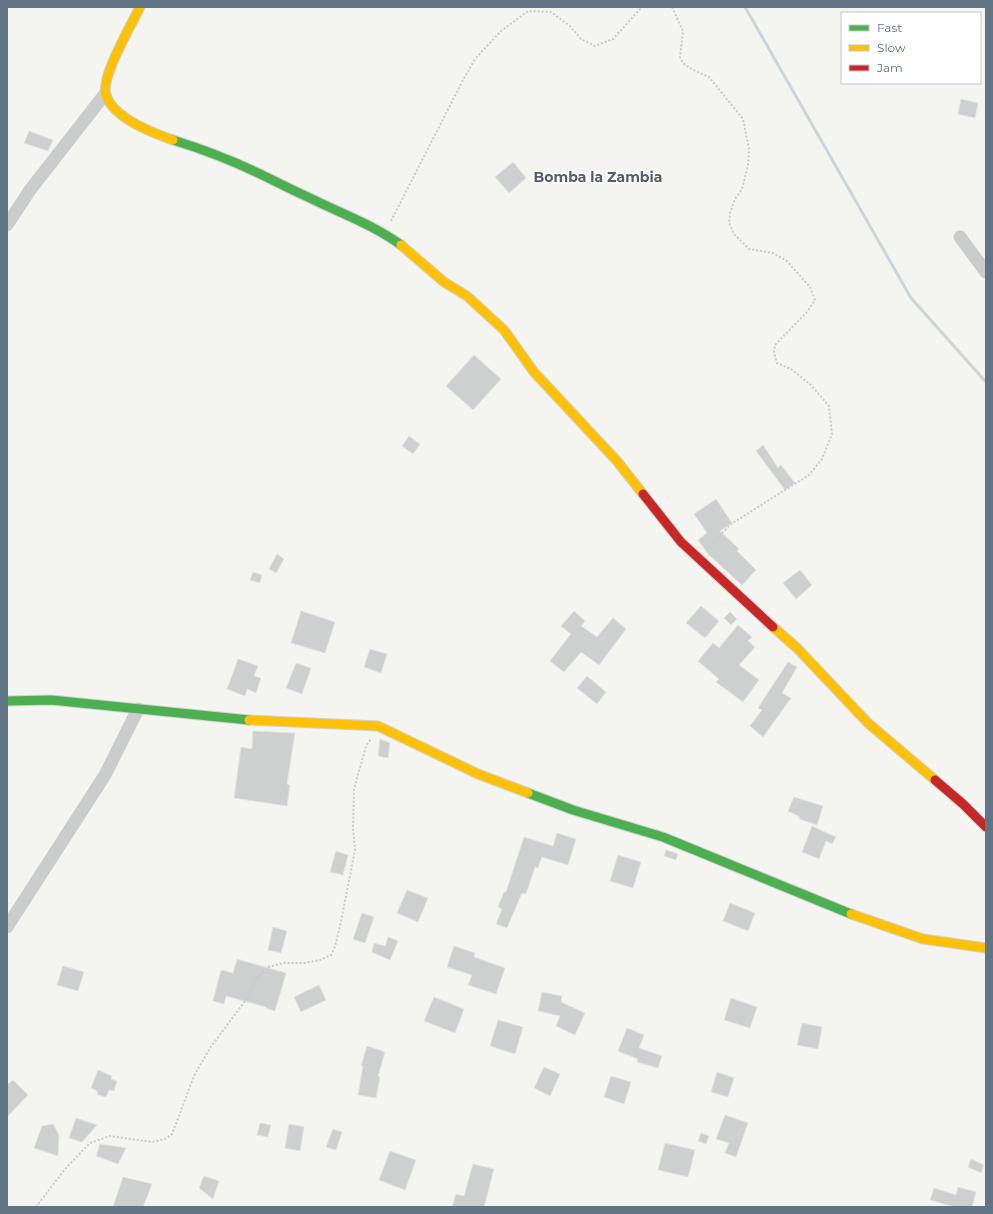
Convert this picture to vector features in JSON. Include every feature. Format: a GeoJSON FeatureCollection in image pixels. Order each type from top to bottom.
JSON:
{"type":"FeatureCollection","features":[{"type":"Feature","properties":{"kind":"street"},"geometry":{"type":"LineString","coordinates":[[140,7],[108,73],[106,94],[112,107],[154,133],[207,151],[250,169],[385,233],[444,282],[467,296],[504,330],[534,372],[617,461],[681,542],[797,648],[868,723],[963,804],[986,827]]}},
{"type":"Feature","properties":{"kind":"street"},"geometry":{"type":"LineString","coordinates":[[7,225],[30,190],[106,94]]}},
{"type":"Feature","properties":{"kind":"street"},"geometry":{"type":"LineString","coordinates":[[960,237],[986,272]]}},
{"type":"Feature","properties":{"kind":"street"},"geometry":{"type":"LineString","coordinates":[[7,701],[51,700],[259,721],[378,726],[478,774],[573,810],[663,837],[854,915],[923,939],[986,948]]}},
{"type":"Feature","properties":{"kind":"street"},"geometry":{"type":"LineString","coordinates":[[7,926],[105,775],[138,709]]}},
{"type":"Feature","properties":{"kind":"path"},"geometry":{"type":"LineString","coordinates":[[385,233],[475,59],[501,31],[528,11],[551,12],[570,26],[581,39],[595,46],[613,39],[642,7]]}},
{"type":"Feature","properties":{"kind":"path"},"geometry":{"type":"LineString","coordinates":[[672,7],[682,31],[680,57],[683,63],[693,70],[710,77],[743,119],[749,150],[748,165],[742,189],[730,213],[729,223],[734,234],[749,249],[773,253],[787,261],[810,287],[815,300],[807,312],[775,345],[774,353],[777,363],[791,369],[811,386],[828,406],[832,434],[822,459],[809,475],[731,524],[698,558]]}},
{"type":"Feature","properties":{"kind":"path"},"geometry":{"type":"LineString","coordinates":[[36,1207],[65,1169],[90,1143],[110,1136],[152,1142],[165,1139],[172,1134],[198,1069],[210,1048],[248,997],[257,978],[268,967],[284,963],[306,963],[320,960],[331,955],[335,947],[341,921],[355,850],[353,828],[354,789],[366,746],[378,726]]}},
{"type":"Feature","properties":{"kind":"building"},"geometry":{"type":"Polygon","coordinates":[[[961,99],[978,103],[975,118],[958,114],[961,99]]]}},
{"type":"Feature","properties":{"kind":"building"},"geometry":{"type":"Polygon","coordinates":[[[29,131],[53,140],[48,151],[24,143],[29,131]]]}},
{"type":"Feature","properties":{"kind":"building"},"geometry":{"type":"Polygon","coordinates":[[[513,162],[526,178],[509,193],[495,177],[513,162]]]}},
{"type":"Feature","properties":{"kind":"building"},"geometry":{"type":"Polygon","coordinates":[[[474,355],[501,379],[473,410],[446,386],[474,355]]]}},
{"type":"Feature","properties":{"kind":"building"},"geometry":{"type":"Polygon","coordinates":[[[409,436],[420,444],[413,454],[402,446],[409,436]]]}},
{"type":"Feature","properties":{"kind":"building"},"geometry":{"type":"Polygon","coordinates":[[[763,445],[778,468],[781,465],[795,483],[785,490],[756,451],[763,445]]]}},
{"type":"Feature","properties":{"kind":"building"},"geometry":{"type":"Polygon","coordinates":[[[716,499],[732,523],[720,531],[739,549],[737,551],[756,570],[742,585],[708,554],[698,540],[707,533],[694,514],[716,499]]]}},
{"type":"Feature","properties":{"kind":"building"},"geometry":{"type":"Polygon","coordinates":[[[277,554],[284,559],[276,573],[269,569],[277,554]]]}},
{"type":"Feature","properties":{"kind":"building"},"geometry":{"type":"Polygon","coordinates":[[[800,570],[812,585],[796,599],[783,583],[800,570]]]}},
{"type":"Feature","properties":{"kind":"building"},"geometry":{"type":"Polygon","coordinates":[[[253,572],[262,575],[260,583],[250,580],[253,572]]]}},
{"type":"Feature","properties":{"kind":"building"},"geometry":{"type":"Polygon","coordinates":[[[701,606],[719,621],[705,638],[686,623],[701,606]]]}},
{"type":"Feature","properties":{"kind":"building"},"geometry":{"type":"Polygon","coordinates":[[[301,611],[335,622],[325,653],[291,643],[301,611]]]}},
{"type":"Feature","properties":{"kind":"building"},"geometry":{"type":"Polygon","coordinates":[[[574,611],[585,621],[581,626],[597,637],[613,618],[626,629],[599,665],[581,652],[564,672],[550,661],[571,634],[561,626],[574,611]]]}},
{"type":"Feature","properties":{"kind":"building"},"geometry":{"type":"Polygon","coordinates":[[[730,612],[737,619],[731,625],[724,618],[730,612]]]}},
{"type":"Feature","properties":{"kind":"building"},"geometry":{"type":"Polygon","coordinates":[[[738,625],[752,637],[748,641],[755,647],[739,665],[759,680],[743,702],[716,682],[719,679],[698,661],[713,643],[719,648],[738,625]]]}},
{"type":"Feature","properties":{"kind":"building"},"geometry":{"type":"Polygon","coordinates":[[[370,649],[387,654],[381,673],[364,667],[370,649]]]}},
{"type":"Feature","properties":{"kind":"building"},"geometry":{"type":"Polygon","coordinates":[[[238,659],[258,666],[254,676],[261,678],[256,693],[247,689],[245,696],[227,689],[238,659]]]}},
{"type":"Feature","properties":{"kind":"building"},"geometry":{"type":"Polygon","coordinates":[[[788,662],[797,667],[782,693],[791,698],[763,737],[750,726],[762,710],[758,708],[788,662]]]}},
{"type":"Feature","properties":{"kind":"building"},"geometry":{"type":"Polygon","coordinates":[[[296,663],[311,668],[302,694],[286,688],[296,663]]]}},
{"type":"Feature","properties":{"kind":"building"},"geometry":{"type":"Polygon","coordinates":[[[587,676],[606,692],[597,704],[577,688],[587,676]]]}},
{"type":"Feature","properties":{"kind":"building"},"geometry":{"type":"Polygon","coordinates":[[[253,731],[295,733],[287,784],[290,785],[287,806],[234,798],[241,747],[252,749],[253,731]]]}},
{"type":"Feature","properties":{"kind":"building"},"geometry":{"type":"Polygon","coordinates":[[[380,739],[390,743],[388,758],[378,756],[380,739]]]}},
{"type":"Feature","properties":{"kind":"building"},"geometry":{"type":"Polygon","coordinates":[[[794,797],[823,806],[817,825],[799,819],[800,817],[788,811],[794,797]]]}},
{"type":"Feature","properties":{"kind":"building"},"geometry":{"type":"Polygon","coordinates":[[[812,826],[836,837],[832,844],[826,841],[819,859],[802,852],[812,826]]]}},
{"type":"Feature","properties":{"kind":"building"},"geometry":{"type":"Polygon","coordinates":[[[557,833],[576,839],[568,865],[542,857],[538,868],[535,867],[526,894],[522,893],[507,928],[496,924],[502,909],[498,907],[504,892],[506,892],[524,837],[553,846],[557,833]]]}},
{"type":"Feature","properties":{"kind":"building"},"geometry":{"type":"Polygon","coordinates":[[[666,850],[678,854],[676,860],[664,856],[666,850]]]}},
{"type":"Feature","properties":{"kind":"building"},"geometry":{"type":"Polygon","coordinates":[[[336,851],[348,855],[343,875],[330,872],[336,851]]]}},
{"type":"Feature","properties":{"kind":"building"},"geometry":{"type":"Polygon","coordinates":[[[618,855],[641,862],[633,888],[610,881],[618,855]]]}},
{"type":"Feature","properties":{"kind":"building"},"geometry":{"type":"Polygon","coordinates":[[[407,890],[428,898],[418,922],[397,913],[407,890]]]}},
{"type":"Feature","properties":{"kind":"building"},"geometry":{"type":"Polygon","coordinates":[[[730,903],[755,913],[748,931],[723,921],[730,903]]]}},
{"type":"Feature","properties":{"kind":"building"},"geometry":{"type":"Polygon","coordinates":[[[362,913],[374,917],[365,943],[353,939],[362,913]]]}},
{"type":"Feature","properties":{"kind":"building"},"geometry":{"type":"Polygon","coordinates":[[[273,927],[287,931],[281,953],[268,950],[273,927]]]}},
{"type":"Feature","properties":{"kind":"building"},"geometry":{"type":"Polygon","coordinates":[[[388,937],[398,941],[390,960],[372,952],[374,943],[385,946],[388,937]]]}},
{"type":"Feature","properties":{"kind":"building"},"geometry":{"type":"Polygon","coordinates":[[[454,946],[475,953],[474,957],[505,968],[496,994],[468,985],[472,975],[447,967],[454,946]]]}},
{"type":"Feature","properties":{"kind":"building"},"geometry":{"type":"Polygon","coordinates":[[[237,959],[286,973],[275,1011],[226,996],[224,1004],[213,1001],[221,970],[233,973],[237,959]]]}},
{"type":"Feature","properties":{"kind":"building"},"geometry":{"type":"Polygon","coordinates":[[[63,966],[84,972],[78,991],[57,985],[63,966]]]}},
{"type":"Feature","properties":{"kind":"building"},"geometry":{"type":"Polygon","coordinates":[[[319,985],[326,1000],[301,1012],[294,997],[319,985]]]}},
{"type":"Feature","properties":{"kind":"building"},"geometry":{"type":"Polygon","coordinates":[[[542,992],[562,996],[561,1002],[585,1013],[575,1035],[556,1026],[560,1016],[538,1011],[542,992]]]}},
{"type":"Feature","properties":{"kind":"building"},"geometry":{"type":"Polygon","coordinates":[[[434,997],[464,1009],[455,1033],[424,1021],[434,997]]]}},
{"type":"Feature","properties":{"kind":"building"},"geometry":{"type":"Polygon","coordinates":[[[731,998],[757,1007],[750,1028],[724,1020],[731,998]]]}},
{"type":"Feature","properties":{"kind":"building"},"geometry":{"type":"Polygon","coordinates":[[[498,1020],[523,1027],[515,1054],[490,1046],[498,1020]]]}},
{"type":"Feature","properties":{"kind":"building"},"geometry":{"type":"Polygon","coordinates":[[[802,1023],[822,1027],[818,1049],[797,1045],[802,1023]]]}},
{"type":"Feature","properties":{"kind":"building"},"geometry":{"type":"Polygon","coordinates":[[[627,1028],[644,1035],[639,1048],[662,1056],[658,1068],[637,1062],[638,1059],[618,1051],[627,1028]]]}},
{"type":"Feature","properties":{"kind":"building"},"geometry":{"type":"Polygon","coordinates":[[[367,1046],[385,1052],[378,1076],[380,1077],[376,1098],[358,1095],[363,1066],[361,1066],[367,1046]]]}},
{"type":"Feature","properties":{"kind":"building"},"geometry":{"type":"Polygon","coordinates":[[[544,1067],[560,1074],[550,1096],[534,1088],[544,1067]]]}},
{"type":"Feature","properties":{"kind":"building"},"geometry":{"type":"Polygon","coordinates":[[[98,1070],[112,1076],[111,1079],[117,1081],[114,1091],[109,1090],[106,1097],[98,1095],[97,1091],[91,1088],[98,1070]]]}},
{"type":"Feature","properties":{"kind":"building"},"geometry":{"type":"Polygon","coordinates":[[[717,1072],[734,1078],[728,1097],[711,1092],[717,1072]]]}},
{"type":"Feature","properties":{"kind":"building"},"geometry":{"type":"Polygon","coordinates":[[[611,1076],[631,1082],[624,1104],[604,1097],[611,1076]]]}},
{"type":"Feature","properties":{"kind":"building"},"geometry":{"type":"Polygon","coordinates":[[[13,1080],[28,1095],[7,1117],[7,1085],[13,1080]]]}},
{"type":"Feature","properties":{"kind":"building"},"geometry":{"type":"Polygon","coordinates":[[[725,1115],[748,1123],[736,1157],[725,1153],[729,1143],[716,1139],[725,1115]]]}},
{"type":"Feature","properties":{"kind":"building"},"geometry":{"type":"Polygon","coordinates":[[[76,1118],[97,1125],[82,1142],[69,1138],[76,1118]]]}},
{"type":"Feature","properties":{"kind":"building"},"geometry":{"type":"Polygon","coordinates":[[[260,1123],[271,1125],[268,1137],[257,1135],[260,1123]]]}},
{"type":"Feature","properties":{"kind":"building"},"geometry":{"type":"Polygon","coordinates":[[[53,1124],[59,1135],[58,1156],[34,1148],[42,1126],[53,1124]]]}},
{"type":"Feature","properties":{"kind":"building"},"geometry":{"type":"Polygon","coordinates":[[[289,1124],[304,1127],[300,1151],[285,1148],[289,1124]]]}},
{"type":"Feature","properties":{"kind":"building"},"geometry":{"type":"Polygon","coordinates":[[[333,1129],[342,1132],[336,1150],[326,1147],[333,1129]]]}},
{"type":"Feature","properties":{"kind":"building"},"geometry":{"type":"Polygon","coordinates":[[[701,1133],[709,1136],[706,1144],[698,1141],[701,1133]]]}},
{"type":"Feature","properties":{"kind":"building"},"geometry":{"type":"Polygon","coordinates":[[[665,1143],[695,1150],[688,1177],[658,1170],[665,1143]]]}},
{"type":"Feature","properties":{"kind":"building"},"geometry":{"type":"Polygon","coordinates":[[[100,1144],[126,1148],[118,1164],[96,1156],[100,1144]]]}},
{"type":"Feature","properties":{"kind":"building"},"geometry":{"type":"Polygon","coordinates":[[[390,1151],[416,1160],[405,1190],[379,1180],[390,1151]]]}},
{"type":"Feature","properties":{"kind":"building"},"geometry":{"type":"Polygon","coordinates":[[[971,1159],[984,1165],[981,1173],[968,1167],[971,1159]]]}},
{"type":"Feature","properties":{"kind":"building"},"geometry":{"type":"Polygon","coordinates":[[[473,1164],[494,1169],[484,1207],[452,1207],[456,1194],[464,1196],[473,1164]]]}},
{"type":"Feature","properties":{"kind":"building"},"geometry":{"type":"Polygon","coordinates":[[[204,1176],[219,1181],[213,1199],[199,1188],[204,1176]]]}},
{"type":"Feature","properties":{"kind":"building"},"geometry":{"type":"Polygon","coordinates":[[[123,1177],[152,1184],[143,1207],[113,1207],[123,1177]]]}},
{"type":"Feature","properties":{"kind":"building"},"geometry":{"type":"Polygon","coordinates":[[[958,1187],[976,1192],[972,1207],[955,1207],[930,1200],[934,1188],[956,1195],[958,1187]]]}},
{"type":"Feature","properties":{"kind":"waterway"},"geometry":{"type":"LineString","coordinates":[[745,7],[911,298],[986,382]]}},
{"type":"Feature","properties":{"kind":"traffic: fast"},"geometry":{"type":"LineString","coordinates":[[173,140],[248,168],[368,225],[401,245]]}},
{"type":"Feature","properties":{"kind":"traffic: fast"},"geometry":{"type":"LineString","coordinates":[[7,701],[51,700],[249,720]]}},
{"type":"Feature","properties":{"kind":"traffic: fast"},"geometry":{"type":"LineString","coordinates":[[528,793],[573,810],[663,837],[851,914]]}},
{"type":"Feature","properties":{"kind":"traffic: slow"},"geometry":{"type":"LineString","coordinates":[[140,7],[112,64],[105,87],[106,95],[110,103],[125,118],[145,129],[173,140]]}},
{"type":"Feature","properties":{"kind":"traffic: slow"},"geometry":{"type":"LineString","coordinates":[[401,245],[444,282],[467,296],[504,330],[534,372],[617,461],[643,494]]}},
{"type":"Feature","properties":{"kind":"traffic: slow"},"geometry":{"type":"LineString","coordinates":[[773,627],[797,648],[868,723],[935,780]]}},
{"type":"Feature","properties":{"kind":"traffic: slow"},"geometry":{"type":"LineString","coordinates":[[249,720],[378,726],[478,774],[528,793]]}},
{"type":"Feature","properties":{"kind":"traffic: slow"},"geometry":{"type":"LineString","coordinates":[[851,914],[923,939],[986,948]]}},
{"type":"Feature","properties":{"kind":"traffic: jam"},"geometry":{"type":"LineString","coordinates":[[643,494],[681,542],[773,627]]}},
{"type":"Feature","properties":{"kind":"traffic: jam"},"geometry":{"type":"LineString","coordinates":[[935,780],[963,804],[986,827]]}},
{"type":"Feature","properties":{"kind":"district","name":"Bomba la Zambia"},"geometry":{"type":"Point","coordinates":[598,177]}}]}
